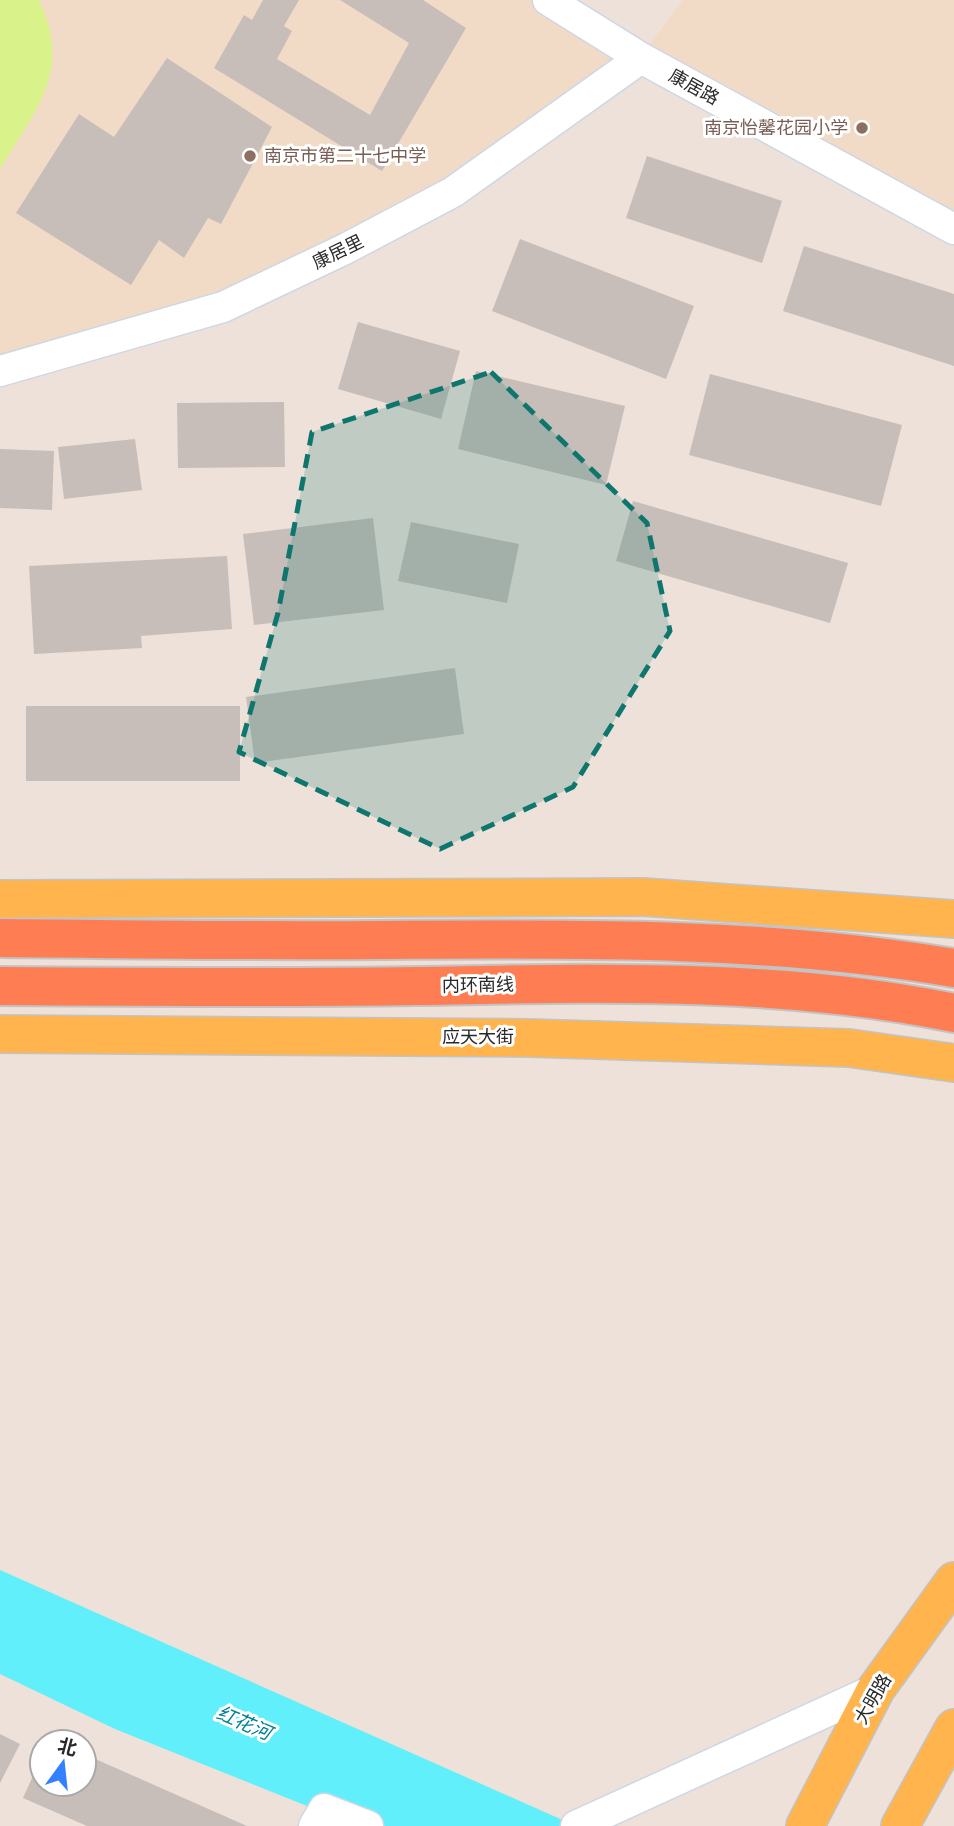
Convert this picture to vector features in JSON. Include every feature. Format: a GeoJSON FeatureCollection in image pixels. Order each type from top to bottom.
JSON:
{"type":"FeatureCollection","features":[{"type":"Feature","properties":{"kind":"highway"},"geometry":{"type":"LineString","coordinates":[[0,938],[593,939],[739,944],[896,958],[954,968]]}},
{"type":"Feature","properties":{"kind":"highway","name":"内环南线"},"geometry":{"type":"LineString","coordinates":[[0,986],[247,989],[613,983],[783,992],[913,1004],[954,1013]]}},
{"type":"Feature","properties":{"kind":"main road"},"geometry":{"type":"LineString","coordinates":[[0,899],[643,898],[954,919]]}},
{"type":"Feature","properties":{"kind":"main road","name":"应天大街"},"geometry":{"type":"LineString","coordinates":[[0,1034],[543,1038],[849,1048],[954,1063]]}},
{"type":"Feature","properties":{"kind":"main road","name":"大明路"},"geometry":{"type":"LineString","coordinates":[[805,1826],[876,1689],[954,1581]]}},
{"type":"Feature","properties":{"kind":"main road"},"geometry":{"type":"LineString","coordinates":[[901,1826],[954,1729]]}},
{"type":"Feature","properties":{"kind":"street","name":"康居路"},"geometry":{"type":"LineString","coordinates":[[548,0],[641,58],[954,229]]}},
{"type":"Feature","properties":{"kind":"street","name":"康居里"},"geometry":{"type":"LineString","coordinates":[[0,371],[223,307],[345,249],[453,192],[641,58]]}},
{"type":"Feature","properties":{"kind":"street"},"geometry":{"type":"LineString","coordinates":[[582,1823],[876,1689]]}},
{"type":"Feature","properties":{"kind":"street"},"geometry":{"type":"LineString","coordinates":[[314,1826],[324,1809],[368,1826]]}},
{"type":"Feature","properties":{"kind":"highlighted area"},"geometry":{"type":"Polygon","coordinates":[[[491,372],[647,523],[670,631],[573,787],[440,849],[239,752],[278,613],[312,432],[491,372]]]}},
{"type":"Feature","properties":{"kind":"shaded area","name":"南京市第二十七中学"},"geometry":{"type":"Polygon","coordinates":[[[0,0],[548,0],[640,57],[683,0],[954,0],[954,209],[946,224],[641,58],[345,249],[0,371],[0,0]]]}},
{"type":"Feature","properties":{"kind":"green space"},"geometry":{"type":"Polygon","coordinates":[[[0,0],[39,0],[49,25],[52,48],[46,89],[0,169],[0,0]]]}},
{"type":"Feature","properties":{"kind":"water","name":"红花河"},"geometry":{"type":"Polygon","coordinates":[[[0,1570],[576,1826],[357,1826],[115,1729],[0,1674],[0,1570]]]}},
{"type":"Feature","properties":{"kind":"building"},"geometry":{"type":"Polygon","coordinates":[[[263,0],[299,0],[284,26],[292,31],[277,59],[370,115],[409,43],[340,0],[423,0],[466,28],[382,171],[214,68],[244,15],[252,20],[263,0]]]}},
{"type":"Feature","properties":{"kind":"building"},"geometry":{"type":"Polygon","coordinates":[[[167,58],[272,127],[221,224],[208,218],[184,258],[159,240],[131,285],[16,213],[79,114],[114,137],[167,58]]]}},
{"type":"Feature","properties":{"kind":"building"},"geometry":{"type":"Polygon","coordinates":[[[647,156],[782,201],[762,263],[626,218],[647,156]]]}},
{"type":"Feature","properties":{"kind":"building"},"geometry":{"type":"Polygon","coordinates":[[[520,239],[694,306],[666,379],[492,311],[520,239]]]}},
{"type":"Feature","properties":{"kind":"building"},"geometry":{"type":"Polygon","coordinates":[[[804,246],[954,294],[954,366],[783,311],[804,246]]]}},
{"type":"Feature","properties":{"kind":"building"},"geometry":{"type":"Polygon","coordinates":[[[358,322],[460,351],[441,419],[338,389],[358,322]]]}},
{"type":"Feature","properties":{"kind":"building"},"geometry":{"type":"Polygon","coordinates":[[[476,371],[625,406],[606,485],[458,449],[476,371]]]}},
{"type":"Feature","properties":{"kind":"building"},"geometry":{"type":"Polygon","coordinates":[[[710,374],[902,425],[881,506],[689,455],[710,374]]]}},
{"type":"Feature","properties":{"kind":"building"},"geometry":{"type":"Polygon","coordinates":[[[284,402],[285,467],[178,468],[177,403],[284,402]]]}},
{"type":"Feature","properties":{"kind":"building"},"geometry":{"type":"Polygon","coordinates":[[[135,439],[142,490],[64,499],[58,447],[135,439]]]}},
{"type":"Feature","properties":{"kind":"building"},"geometry":{"type":"Polygon","coordinates":[[[0,449],[54,451],[52,510],[0,508],[0,449]]]}},
{"type":"Feature","properties":{"kind":"building"},"geometry":{"type":"Polygon","coordinates":[[[633,501],[848,563],[830,623],[616,561],[633,501]]]}},
{"type":"Feature","properties":{"kind":"building"},"geometry":{"type":"Polygon","coordinates":[[[373,518],[384,610],[254,625],[243,534],[373,518]]]}},
{"type":"Feature","properties":{"kind":"building"},"geometry":{"type":"Polygon","coordinates":[[[411,522],[519,544],[507,603],[398,581],[411,522]]]}},
{"type":"Feature","properties":{"kind":"building"},"geometry":{"type":"Polygon","coordinates":[[[227,556],[232,629],[141,636],[142,648],[34,654],[29,566],[227,556]]]}},
{"type":"Feature","properties":{"kind":"building"},"geometry":{"type":"Polygon","coordinates":[[[455,668],[464,734],[255,763],[246,697],[455,668]]]}},
{"type":"Feature","properties":{"kind":"building"},"geometry":{"type":"Polygon","coordinates":[[[26,706],[240,706],[240,781],[26,781],[26,706]]]}},
{"type":"Feature","properties":{"kind":"building"},"geometry":{"type":"Polygon","coordinates":[[[0,1734],[20,1744],[0,1783],[0,1734]]]}},
{"type":"Feature","properties":{"kind":"building"},"geometry":{"type":"Polygon","coordinates":[[[98,1760],[247,1826],[87,1826],[23,1798],[28,1787],[28,1798],[98,1798],[98,1760]]]}},
{"type":"Feature","properties":{"kind":"place","name":"南京怡馨花园小学"},"geometry":{"type":"Point","coordinates":[862,128]}},
{"type":"Feature","properties":{"kind":"place","name":"南京市第二十七中学"},"geometry":{"type":"Point","coordinates":[250,156]}}]}
